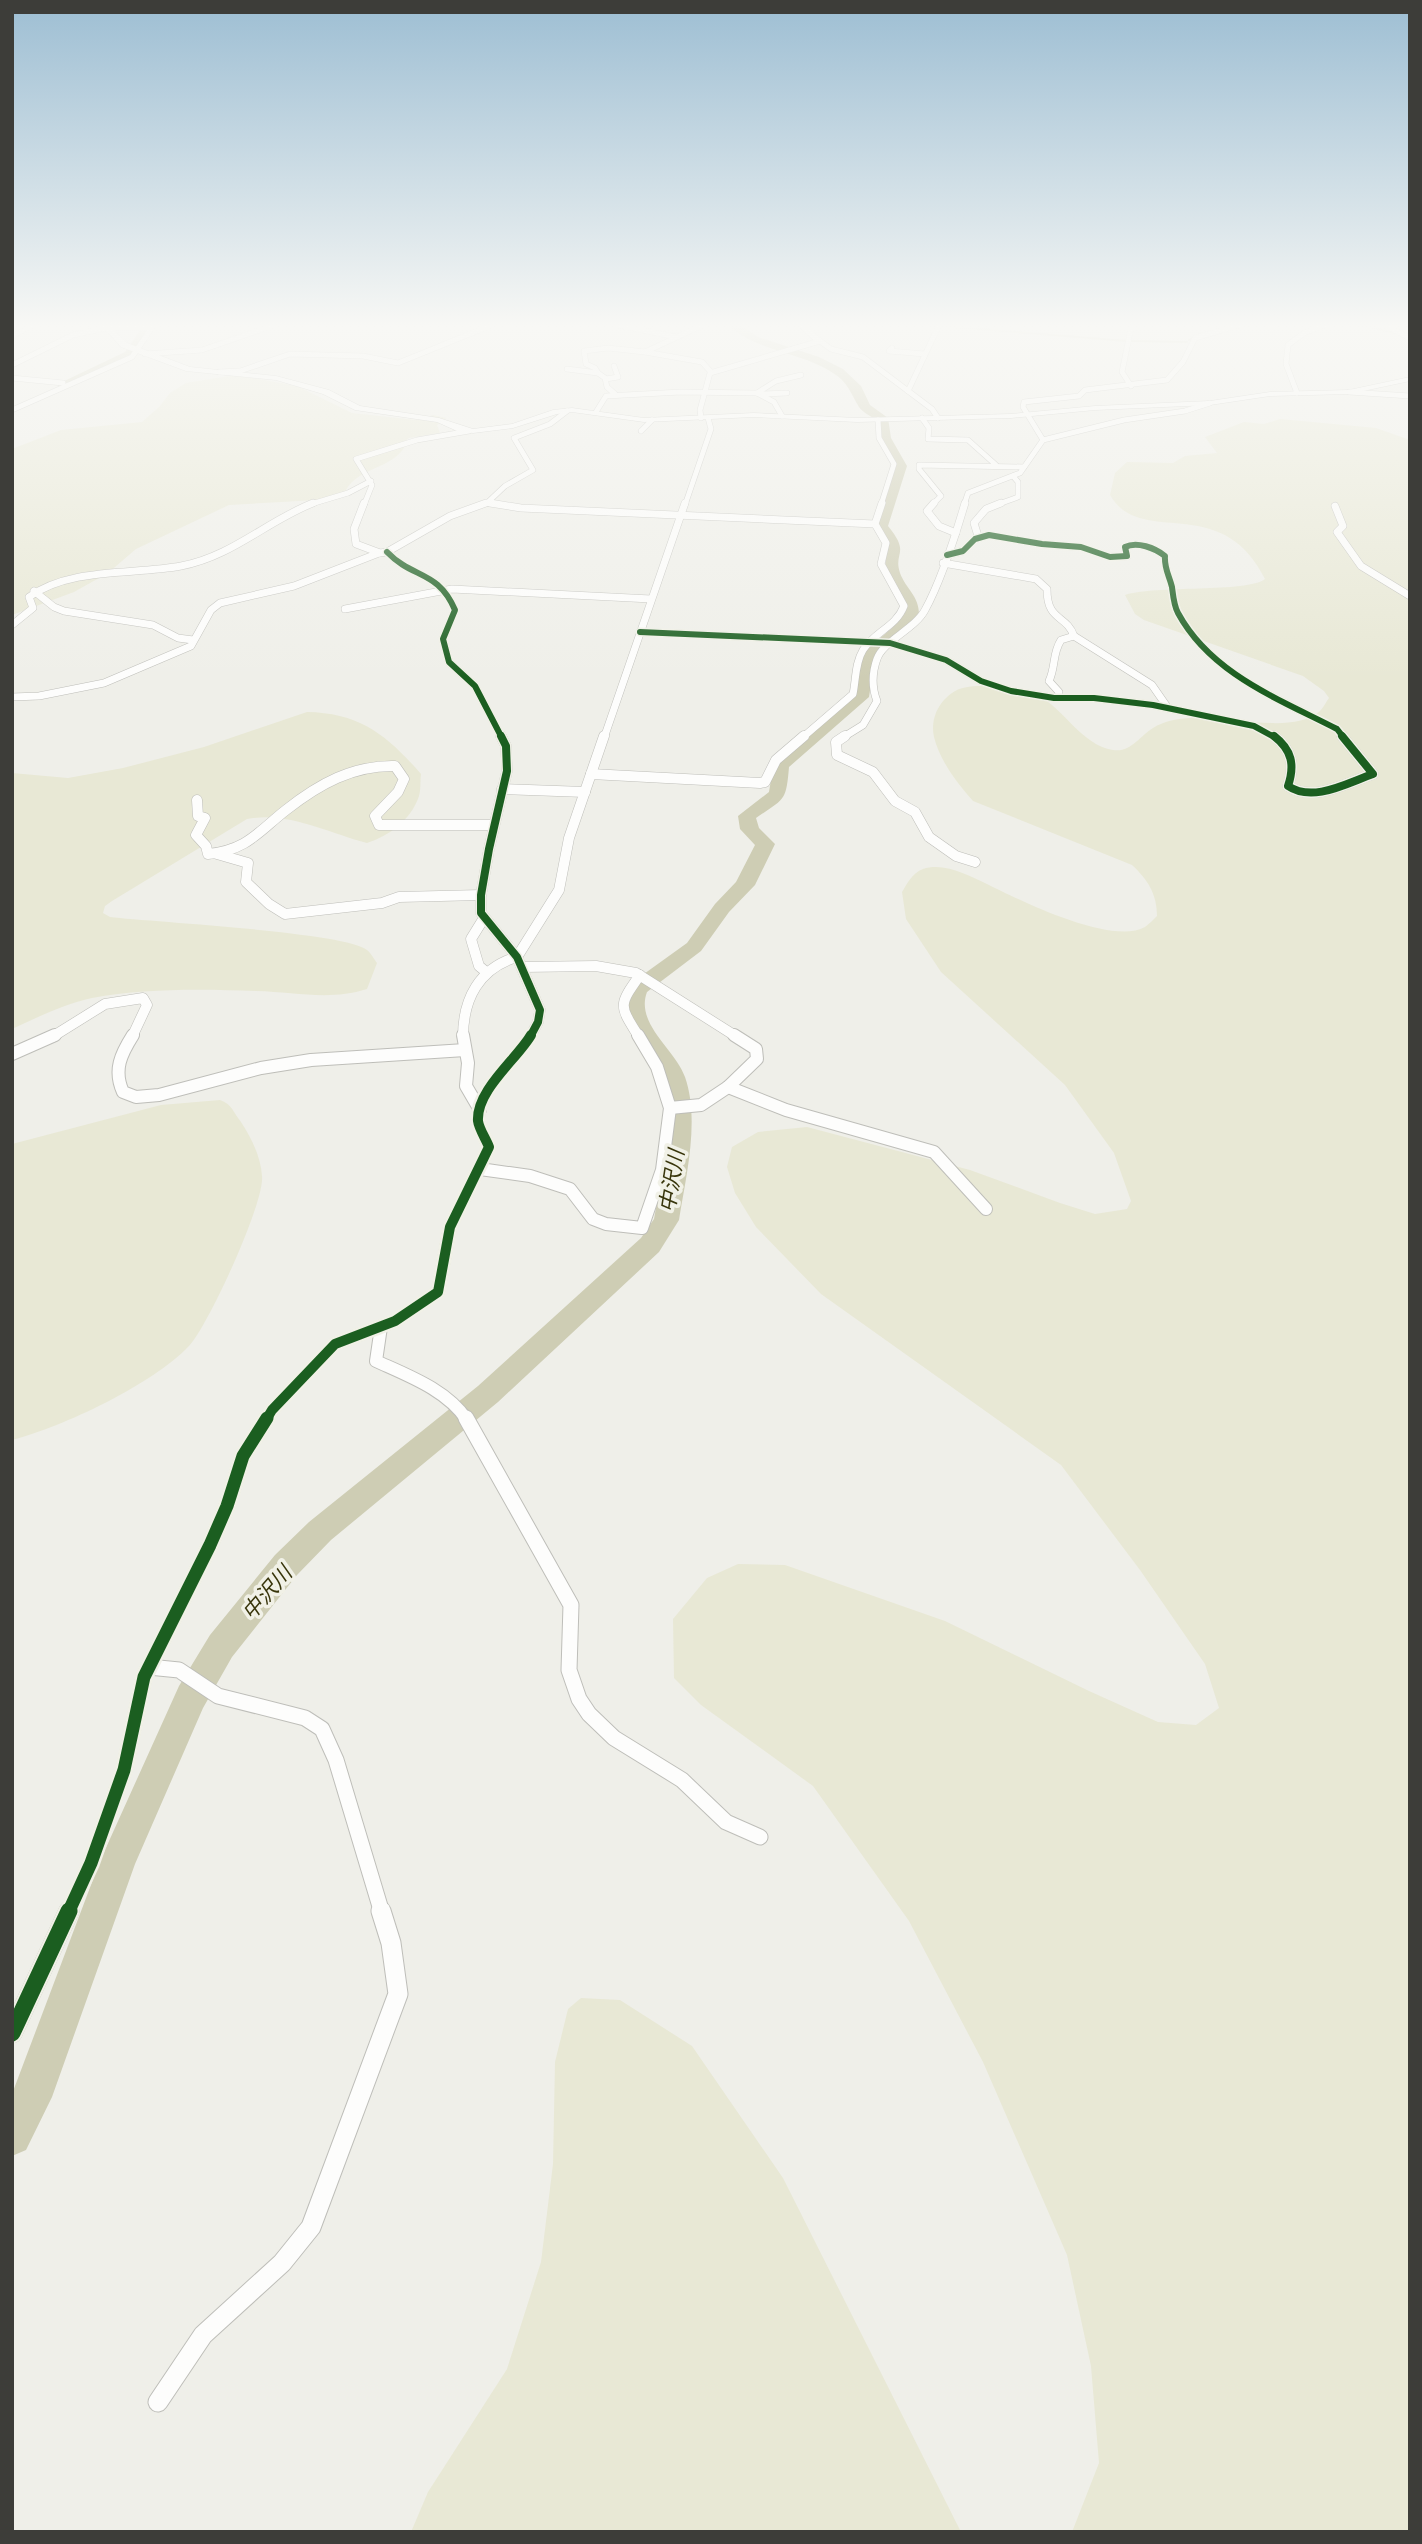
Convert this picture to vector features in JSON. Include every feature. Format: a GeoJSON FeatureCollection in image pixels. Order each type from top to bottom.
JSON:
{"type":"FeatureCollection","features":[{"type":"Feature","properties":{"kind":"street"},"geometry":{"type":"LineString","coordinates":[[12,2033],[102,1835],[124,1770],[141,1690],[149,1667],[214,1535],[243,1457],[270,1414],[340,1340],[395,1321],[438,1292],[450,1227],[489,1147],[478,1122],[480,1110],[498,1073],[527,1042],[540,1016],[523,967],[481,913],[481,895],[507,760],[504,739],[475,686],[452,667],[444,647],[443,639],[455,610],[446,590],[430,577],[396,561],[384,552],[359,546],[353,536],[372,488],[371,481],[355,462],[358,458],[411,442]]}},
{"type":"Feature","properties":{"kind":"street"},"geometry":{"type":"LineString","coordinates":[[12,697],[39,696],[104,683],[186,648],[211,610],[220,603],[294,586],[384,552],[450,516],[487,503],[506,486],[533,470],[516,442]]}},
{"type":"Feature","properties":{"kind":"street"},"geometry":{"type":"LineString","coordinates":[[480,1110],[467,1091],[468,1060],[463,1030],[474,986],[485,971],[505,959],[517,957],[559,890],[564,855],[707,442]]}},
{"type":"Feature","properties":{"kind":"street"},"geometry":{"type":"LineString","coordinates":[[881,442],[894,464],[875,524],[887,543],[881,559],[882,568],[901,594],[904,606],[880,643],[872,690],[877,701],[863,725],[836,742],[837,755],[873,772],[895,801],[915,812],[929,837],[956,856],[975,862]]}},
{"type":"Feature","properties":{"kind":"street"},"geometry":{"type":"LineString","coordinates":[[970,442],[996,465]]}},
{"type":"Feature","properties":{"kind":"street"},"geometry":{"type":"LineString","coordinates":[[956,533],[939,526],[928,511],[941,496],[960,495],[1013,477],[1024,467],[1042,442]]}},
{"type":"Feature","properties":{"kind":"street"},"geometry":{"type":"LineString","coordinates":[[941,496],[919,469],[919,465],[1024,467]]}},
{"type":"Feature","properties":{"kind":"street"},"geometry":{"type":"LineString","coordinates":[[978,536],[974,523],[982,512],[1018,497],[1018,482],[1013,477]]}},
{"type":"Feature","properties":{"kind":"street"},"geometry":{"type":"LineString","coordinates":[[12,625],[33,608],[29,597],[34,591],[67,581],[202,561],[306,507],[371,481]]}},
{"type":"Feature","properties":{"kind":"street"},"geometry":{"type":"LineString","coordinates":[[592,774],[752,784],[765,782],[776,760],[853,694],[860,655],[907,632],[925,611],[956,533],[960,495]]}},
{"type":"Feature","properties":{"kind":"street"},"geometry":{"type":"LineString","coordinates":[[487,503],[521,508],[875,524]]}},
{"type":"Feature","properties":{"kind":"street"},"geometry":{"type":"LineString","coordinates":[[1335,506],[1343,526],[1337,532],[1342,545],[1369,573],[1392,582],[1410,596]]}},
{"type":"Feature","properties":{"kind":"street"},"geometry":{"type":"LineString","coordinates":[[640,632],[880,643],[946,660],[981,681],[1001,687],[1058,698],[1094,698],[1168,709],[1241,723],[1267,733],[1291,752],[1294,770],[1288,786],[1297,793],[1312,794],[1373,774],[1339,730],[1250,685],[1214,660],[1176,611],[1170,579],[1164,568],[1165,556],[1160,550],[1131,544],[1125,547],[1127,556],[1111,558],[1083,547],[1045,545],[1000,535],[978,536],[961,553],[947,555]]}},
{"type":"Feature","properties":{"kind":"street"},"geometry":{"type":"LineString","coordinates":[[943,563],[1036,579],[1046,586],[1046,602],[1053,615],[1071,628],[1074,636],[1152,685],[1168,709]]}},
{"type":"Feature","properties":{"kind":"street"},"geometry":{"type":"LineString","coordinates":[[345,609],[446,590],[651,599]]}},
{"type":"Feature","properties":{"kind":"street"},"geometry":{"type":"LineString","coordinates":[[34,591],[54,607],[64,611],[152,625],[178,638],[193,640]]}},
{"type":"Feature","properties":{"kind":"street"},"geometry":{"type":"LineString","coordinates":[[1058,698],[1059,692],[1049,681],[1055,669],[1053,653],[1061,640],[1074,636]]}},
{"type":"Feature","properties":{"kind":"street"},"geometry":{"type":"LineString","coordinates":[[214,854],[251,841],[285,810],[318,788],[356,771],[380,766],[395,766],[404,774],[405,780],[399,791],[375,816],[379,825],[494,825]]}},
{"type":"Feature","properties":{"kind":"street"},"geometry":{"type":"LineString","coordinates":[[502,789],[585,792]]}},
{"type":"Feature","properties":{"kind":"street"},"geometry":{"type":"LineString","coordinates":[[197,800],[198,816],[205,818],[196,835],[206,846],[208,854],[248,863],[246,882],[260,892],[271,908],[285,914],[383,903],[399,897],[481,895]]}},
{"type":"Feature","properties":{"kind":"street"},"geometry":{"type":"LineString","coordinates":[[484,918],[473,933],[471,943],[479,966],[485,971]]}},
{"type":"Feature","properties":{"kind":"street"},"geometry":{"type":"LineString","coordinates":[[523,967],[596,966],[642,976],[755,1049],[757,1059],[728,1087],[701,1105],[672,1108]]}},
{"type":"Feature","properties":{"kind":"street"},"geometry":{"type":"LineString","coordinates":[[480,1169],[530,1176],[570,1189],[593,1219],[606,1224],[642,1228],[662,1170],[672,1108],[657,1067],[623,1011],[624,997],[642,976]]}},
{"type":"Feature","properties":{"kind":"street"},"geometry":{"type":"LineString","coordinates":[[12,1054],[49,1038],[100,1004],[127,997],[143,998],[147,1005],[145,1016],[130,1035],[120,1061],[117,1080],[123,1092],[136,1097],[159,1094],[277,1065],[465,1050]]}},
{"type":"Feature","properties":{"kind":"street"},"geometry":{"type":"LineString","coordinates":[[728,1087],[775,1107],[934,1152],[986,1209]]}},
{"type":"Feature","properties":{"kind":"street"},"geometry":{"type":"LineString","coordinates":[[381,1327],[377,1363],[413,1378],[458,1407],[571,1605],[573,1616],[568,1642],[568,1665],[576,1691],[590,1714],[618,1742],[689,1785],[729,1824],[761,1838]]}},
{"type":"Feature","properties":{"kind":"street"},"geometry":{"type":"LineString","coordinates":[[149,1667],[179,1670],[218,1696],[305,1718],[322,1729],[328,1738],[391,1943],[398,1994],[312,2227],[282,2263],[203,2335],[158,2402]]}},
{"type":"Feature","properties":{"kind":"green space"},"geometry":{"type":"Polygon","coordinates":[[[31,442],[404,442],[405,446],[392,460],[356,479],[344,495],[335,499],[229,505],[136,549],[108,573],[74,592],[12,615],[12,449],[31,442]]]}},
{"type":"Feature","properties":{"kind":"green space"},"geometry":{"type":"Polygon","coordinates":[[[1209,442],[1410,442],[1410,2532],[1072,2532],[1099,2463],[1091,2366],[1067,2255],[983,2062],[909,1921],[813,1786],[701,1705],[674,1678],[673,1619],[707,1578],[738,1564],[785,1565],[945,1621],[1158,1722],[1196,1725],[1219,1708],[1205,1664],[1140,1570],[1061,1465],[821,1294],[756,1227],[735,1193],[727,1167],[732,1147],[758,1132],[807,1127],[970,1170],[1095,1214],[1127,1209],[1131,1201],[1114,1153],[1065,1085],[941,972],[906,919],[902,892],[919,871],[940,867],[965,874],[1067,919],[1111,931],[1130,931],[1145,927],[1157,916],[1153,894],[1143,876],[1132,865],[973,801],[940,755],[933,732],[936,712],[953,692],[978,686],[1024,689],[1046,700],[1091,741],[1113,750],[1125,749],[1153,728],[1175,720],[1204,718],[1293,722],[1320,711],[1329,698],[1324,691],[1303,676],[1144,620],[1135,614],[1125,595],[1157,590],[1240,586],[1265,579],[1247,552],[1227,536],[1205,528],[1141,518],[1124,510],[1110,495],[1115,473],[1127,462],[1173,463],[1185,456],[1217,453],[1209,442]]]}},
{"type":"Feature","properties":{"kind":"green space"},"geometry":{"type":"Polygon","coordinates":[[[307,712],[326,713],[357,722],[384,738],[409,760],[421,774],[419,796],[405,820],[383,836],[367,843],[293,820],[262,817],[247,819],[112,901],[105,906],[103,913],[110,917],[287,933],[352,944],[367,950],[377,963],[367,989],[340,995],[215,990],[133,992],[82,1001],[51,1011],[12,1029],[12,773],[68,778],[123,768],[204,747],[307,712]]]}},
{"type":"Feature","properties":{"kind":"green space"},"geometry":{"type":"Polygon","coordinates":[[[220,1100],[230,1106],[258,1155],[262,1176],[261,1190],[234,1263],[198,1334],[173,1360],[131,1389],[81,1415],[12,1440],[12,1144],[161,1105],[220,1100]]]}},
{"type":"Feature","properties":{"kind":"green space"},"geometry":{"type":"Polygon","coordinates":[[[581,1998],[620,2000],[692,2046],[783,2178],[961,2532],[411,2532],[428,2492],[507,2369],[541,2262],[553,2164],[555,2062],[568,2009],[581,1998]]]}},
{"type":"Feature","properties":{"kind":"waterway","name":"中沢川"},"geometry":{"type":"LineString","coordinates":[[12,2136],[32,2097],[118,1861],[191,1697],[221,1646],[286,1565],[320,1531],[488,1394],[650,1245],[666,1220],[679,1148],[677,1095],[673,1075],[634,1014],[633,1001],[638,989],[694,947],[722,908],[745,885],[765,844],[750,829],[747,816],[778,793],[780,765],[863,693],[867,656],[898,631],[911,614],[908,596],[892,569],[894,545],[881,526],[901,466],[887,442]]}},
{"type":"Feature","properties":{"kind":"cycle path"},"geometry":{"type":"LineString","coordinates":[[640,632],[890,643],[946,660],[981,681],[1011,691],[1054,698],[1094,698],[1153,705],[1254,726],[1274,736],[1287,748],[1293,765],[1288,786],[1297,792],[1312,794],[1373,774],[1337,729],[1250,685],[1214,660],[1177,612],[1170,579],[1164,567],[1165,556],[1157,549],[1131,544],[1125,547],[1127,556],[1115,558],[1081,547],[989,535],[975,539],[963,551],[947,555]]}},
{"type":"Feature","properties":{"kind":"cycle path"},"geometry":{"type":"LineString","coordinates":[[12,2033],[91,1863],[124,1770],[144,1677],[210,1545],[227,1506],[243,1456],[272,1410],[335,1344],[395,1321],[438,1292],[450,1227],[489,1147],[478,1122],[480,1110],[498,1073],[527,1042],[538,1022],[540,1010],[517,957],[481,913],[481,895],[489,849],[507,771],[506,746],[475,686],[449,662],[443,639],[455,610],[449,596],[442,586],[404,566],[387,552]]}}]}
